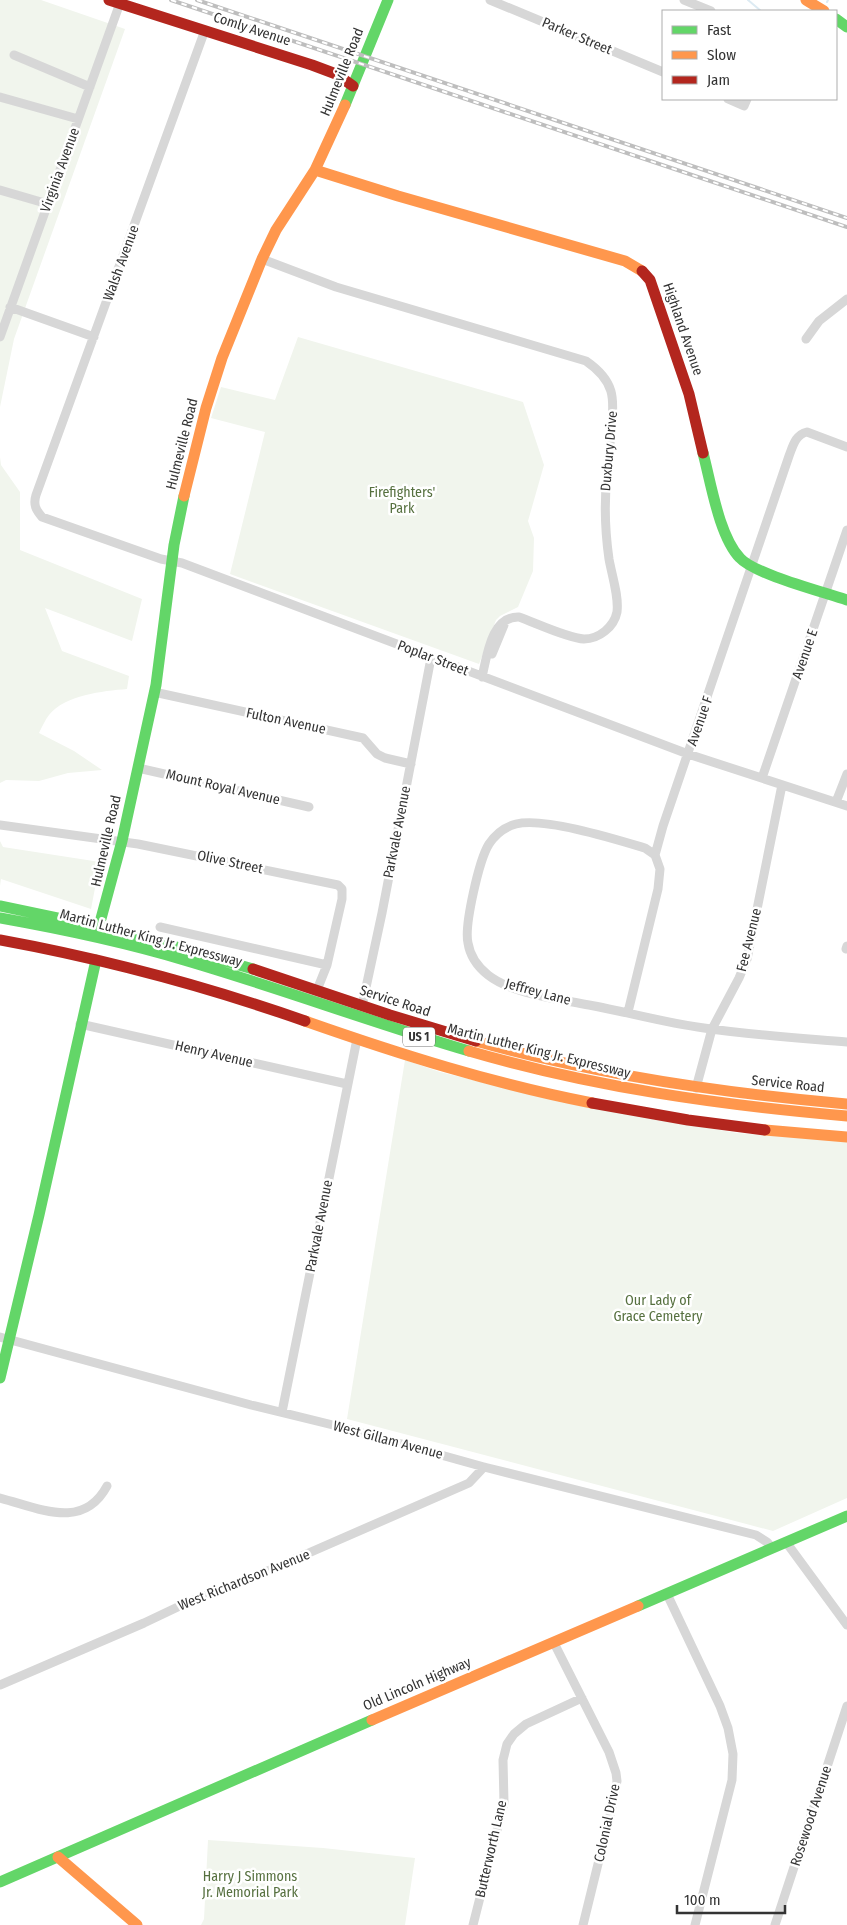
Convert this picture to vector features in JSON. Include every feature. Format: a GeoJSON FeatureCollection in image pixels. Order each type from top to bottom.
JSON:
{"type":"FeatureCollection","features":[{"type":"Feature","properties":{"kind":"main road","name":"Hulmeville Road"},"geometry":{"type":"LineString","coordinates":[[99,926],[122,841],[154,692],[166,620],[172,560],[182,506],[206,408],[222,358],[262,259],[276,230],[315,170],[337,124],[388,0]]}},
{"type":"Feature","properties":{"kind":"main road"},"geometry":{"type":"LineString","coordinates":[[806,0],[822,10]]}},
{"type":"Feature","properties":{"kind":"main road","name":"Comly Avenue"},"geometry":{"type":"LineString","coordinates":[[114,2],[328,71],[344,78],[352,86]]}},
{"type":"Feature","properties":{"kind":"main road","name":"Highland Avenue"},"geometry":{"type":"LineString","coordinates":[[315,170],[398,196],[625,261],[640,269],[646,274],[652,285],[689,394],[726,538],[737,555],[752,566],[847,600]]}},
{"type":"Feature","properties":{"kind":"main road","name":"Service Road"},"geometry":{"type":"LineString","coordinates":[[0,906],[99,926],[214,956],[362,1006],[512,1051],[617,1074],[696,1088],[847,1104]]}},
{"type":"Feature","properties":{"kind":"main road","name":"Martin Luther King Jr. Expressway"},"geometry":{"type":"LineString","coordinates":[[0,918],[84,934],[178,958],[272,987],[434,1042],[548,1072],[625,1088],[692,1099],[847,1116]]}},
{"type":"Feature","properties":{"kind":"main road","name":"Martin Luther King Jr. Expressway"},"geometry":{"type":"LineString","coordinates":[[0,927],[176,967],[270,996],[422,1048],[546,1081],[623,1097],[701,1110],[779,1120],[847,1125]]}},
{"type":"Feature","properties":{"kind":"main road"},"geometry":{"type":"LineString","coordinates":[[0,940],[96,960],[227,995],[357,1040],[495,1081],[621,1109],[738,1127],[847,1138]]}},
{"type":"Feature","properties":{"kind":"main road"},"geometry":{"type":"LineString","coordinates":[[0,1378],[4,1339],[38,1216],[96,960]]}},
{"type":"Feature","properties":{"kind":"main road","name":"Old Lincoln Highway"},"geometry":{"type":"LineString","coordinates":[[0,1882],[847,1516]]}},
{"type":"Feature","properties":{"kind":"main road"},"geometry":{"type":"LineString","coordinates":[[58,1857],[137,1925]]}},
{"type":"Feature","properties":{"kind":"street","name":"Parker Street"},"geometry":{"type":"LineString","coordinates":[[490,0],[662,72]]}},
{"type":"Feature","properties":{"kind":"street"},"geometry":{"type":"LineString","coordinates":[[684,0],[709,10]]}},
{"type":"Feature","properties":{"kind":"street","name":"Virginia Avenue"},"geometry":{"type":"LineString","coordinates":[[0,337],[90,87],[114,2]]}},
{"type":"Feature","properties":{"kind":"street","name":"Walsh Avenue"},"geometry":{"type":"LineString","coordinates":[[36,495],[205,30]]}},
{"type":"Feature","properties":{"kind":"street"},"geometry":{"type":"LineString","coordinates":[[14,55],[90,87]]}},
{"type":"Feature","properties":{"kind":"street"},"geometry":{"type":"LineString","coordinates":[[0,97],[78,119]]}},
{"type":"Feature","properties":{"kind":"street"},"geometry":{"type":"LineString","coordinates":[[0,190],[48,204]]}},
{"type":"Feature","properties":{"kind":"street","name":"Duxbury Drive"},"geometry":{"type":"LineString","coordinates":[[262,259],[336,287],[586,361],[603,375],[612,390],[614,407],[606,482],[605,524],[617,604],[615,618],[612,624],[601,634],[583,639],[519,617],[505,620],[499,640],[482,676]]}},
{"type":"Feature","properties":{"kind":"street"},"geometry":{"type":"LineString","coordinates":[[806,339],[819,321],[847,299]]}},
{"type":"Feature","properties":{"kind":"street"},"geometry":{"type":"LineString","coordinates":[[10,307],[94,337]]}},
{"type":"Feature","properties":{"kind":"street","name":"Avenue F"},"geometry":{"type":"LineString","coordinates":[[628,1012],[658,888],[660,869],[655,856],[663,826],[789,456],[800,435],[807,432],[847,447]]}},
{"type":"Feature","properties":{"kind":"street","name":"Poplar Street"},"geometry":{"type":"LineString","coordinates":[[36,495],[35,506],[42,517],[161,559],[172,560],[688,754],[847,806]]}},
{"type":"Feature","properties":{"kind":"street","name":"Avenue E"},"geometry":{"type":"LineString","coordinates":[[762,778],[847,530]]}},
{"type":"Feature","properties":{"kind":"street","name":"Parkvale Avenue"},"geometry":{"type":"LineString","coordinates":[[362,1006],[431,658]]}},
{"type":"Feature","properties":{"kind":"street","name":"Fulton Avenue"},"geometry":{"type":"LineString","coordinates":[[154,692],[363,738],[377,754],[384,758],[411,764]]}},
{"type":"Feature","properties":{"kind":"street","name":"Mount Royal Avenue"},"geometry":{"type":"LineString","coordinates":[[138,768],[309,807]]}},
{"type":"Feature","properties":{"kind":"street"},"geometry":{"type":"LineString","coordinates":[[836,802],[847,774]]}},
{"type":"Feature","properties":{"kind":"street","name":"Fee Avenue"},"geometry":{"type":"LineString","coordinates":[[696,1088],[712,1029],[747,959],[782,785]]}},
{"type":"Feature","properties":{"kind":"street","name":"Jeffrey Lane"},"geometry":{"type":"LineString","coordinates":[[655,856],[645,848],[547,824],[526,822],[511,826],[496,835],[487,848],[481,865],[468,927],[468,946],[473,957],[486,974],[496,981],[525,991],[712,1029],[847,1042]]}},
{"type":"Feature","properties":{"kind":"street","name":"Olive Street"},"geometry":{"type":"LineString","coordinates":[[0,825],[122,841],[184,852],[338,885],[342,889],[342,899],[327,965]]}},
{"type":"Feature","properties":{"kind":"street"},"geometry":{"type":"LineString","coordinates":[[160,927],[327,965],[317,990]]}},
{"type":"Feature","properties":{"kind":"street","name":"Henry Avenue"},"geometry":{"type":"LineString","coordinates":[[80,1024],[347,1084]]}},
{"type":"Feature","properties":{"kind":"street","name":"Parkvale Avenue"},"geometry":{"type":"LineString","coordinates":[[282,1412],[357,1040]]}},
{"type":"Feature","properties":{"kind":"street","name":"West Gillam Avenue"},"geometry":{"type":"LineString","coordinates":[[4,1339],[484,1467],[756,1535],[763,1538],[772,1548]]}},
{"type":"Feature","properties":{"kind":"street","name":"West Richardson Avenue"},"geometry":{"type":"LineString","coordinates":[[0,1686],[144,1624],[184,1604],[264,1572],[469,1483],[484,1467]]}},
{"type":"Feature","properties":{"kind":"street"},"geometry":{"type":"LineString","coordinates":[[0,1498],[67,1514],[84,1511],[101,1497],[107,1486]]}},
{"type":"Feature","properties":{"kind":"street"},"geometry":{"type":"LineString","coordinates":[[786,1542],[847,1625]]}},
{"type":"Feature","properties":{"kind":"street"},"geometry":{"type":"LineString","coordinates":[[667,1594],[720,1706],[728,1728],[733,1754],[732,1780],[695,1925]]}},
{"type":"Feature","properties":{"kind":"street","name":"Colonial Drive"},"geometry":{"type":"LineString","coordinates":[[554,1643],[613,1762],[617,1781],[583,1925]]}},
{"type":"Feature","properties":{"kind":"street","name":"Butterworth Lane"},"geometry":{"type":"LineString","coordinates":[[473,1925],[504,1803],[502,1760],[507,1744],[514,1734],[526,1724],[582,1698]]}},
{"type":"Feature","properties":{"kind":"street","name":"Rosewood Avenue"},"geometry":{"type":"LineString","coordinates":[[775,1925],[847,1706]]}},
{"type":"Feature","properties":{"kind":"green space"},"geometry":{"type":"Polygon","coordinates":[[[0,0],[41,0],[125,29],[14,339],[0,407],[0,0]]]}},
{"type":"Feature","properties":{"kind":"green space","name":"Firefighters' Park"},"geometry":{"type":"Polygon","coordinates":[[[298,337],[523,402],[544,465],[528,521],[534,538],[533,571],[518,607],[496,620],[479,664],[230,574],[265,432],[211,418],[221,387],[275,400],[298,337]]]}},
{"type":"Feature","properties":{"kind":"green space"},"geometry":{"type":"Polygon","coordinates":[[[0,457],[1,465],[20,492],[20,550],[142,599],[132,641],[45,608],[62,651],[129,676],[127,689],[85,695],[56,708],[48,717],[39,733],[74,751],[102,770],[68,773],[39,781],[6,780],[0,783],[0,457]]]}},
{"type":"Feature","properties":{"kind":"green space"},"geometry":{"type":"Polygon","coordinates":[[[0,841],[3,847],[100,862],[91,909],[1,879],[0,886],[0,841]]]}},
{"type":"Feature","properties":{"kind":"green space","name":"Our Lady of Grace Cemetery"},"geometry":{"type":"Polygon","coordinates":[[[405,1060],[440,1072],[576,1105],[737,1133],[847,1141],[847,1498],[773,1531],[347,1419],[405,1060]]]}},
{"type":"Feature","properties":{"kind":"green space","name":"Harry J Simmons Jr. Memorial Park"},"geometry":{"type":"Polygon","coordinates":[[[208,1840],[323,1848],[415,1858],[405,1925],[201,1925],[204,1919],[208,1840]]]}},
{"type":"Feature","properties":{"kind":"waterway"},"geometry":{"type":"LineString","coordinates":[[748,0],[760,10]]}},
{"type":"Feature","properties":{"kind":"railway"},"geometry":{"type":"LineString","coordinates":[[171,0],[847,227]]}},
{"type":"Feature","properties":{"kind":"railway"},"geometry":{"type":"LineString","coordinates":[[197,0],[847,218]]}},
{"type":"Feature","properties":{"kind":"traffic: fast"},"geometry":{"type":"LineString","coordinates":[[345,105],[388,0]]}},
{"type":"Feature","properties":{"kind":"traffic: fast"},"geometry":{"type":"LineString","coordinates":[[837,20],[847,27]]}},
{"type":"Feature","properties":{"kind":"traffic: fast"},"geometry":{"type":"LineString","coordinates":[[703,453],[721,523],[726,537],[740,558],[759,570],[774,576],[847,600]]}},
{"type":"Feature","properties":{"kind":"traffic: fast"},"geometry":{"type":"LineString","coordinates":[[99,926],[122,841],[156,685],[174,545],[184,496]]}},
{"type":"Feature","properties":{"kind":"traffic: fast"},"geometry":{"type":"LineString","coordinates":[[0,906],[124,932],[253,969]]}},
{"type":"Feature","properties":{"kind":"traffic: fast"},"geometry":{"type":"LineString","coordinates":[[0,918],[93,936],[161,953],[469,1051]]}},
{"type":"Feature","properties":{"kind":"traffic: fast"},"geometry":{"type":"LineString","coordinates":[[0,1378],[39,1215],[96,960]]}},
{"type":"Feature","properties":{"kind":"traffic: fast"},"geometry":{"type":"LineString","coordinates":[[638,1606],[847,1516]]}},
{"type":"Feature","properties":{"kind":"traffic: fast"},"geometry":{"type":"LineString","coordinates":[[0,1882],[372,1720]]}},
{"type":"Feature","properties":{"kind":"traffic: slow"},"geometry":{"type":"LineString","coordinates":[[806,0],[822,10]]}},
{"type":"Feature","properties":{"kind":"traffic: slow"},"geometry":{"type":"LineString","coordinates":[[184,496],[206,408],[222,358],[262,259],[276,230],[315,170],[345,105]]}},
{"type":"Feature","properties":{"kind":"traffic: slow"},"geometry":{"type":"LineString","coordinates":[[315,170],[398,196],[625,261],[642,271]]}},
{"type":"Feature","properties":{"kind":"traffic: slow"},"geometry":{"type":"LineString","coordinates":[[305,1021],[447,1067],[519,1087],[592,1103]]}},
{"type":"Feature","properties":{"kind":"traffic: slow"},"geometry":{"type":"LineString","coordinates":[[476,1041],[567,1064],[660,1081],[800,1100],[847,1104]]}},
{"type":"Feature","properties":{"kind":"traffic: slow"},"geometry":{"type":"LineString","coordinates":[[469,1051],[562,1075],[656,1093],[799,1112],[847,1116]]}},
{"type":"Feature","properties":{"kind":"traffic: slow"},"geometry":{"type":"LineString","coordinates":[[765,1130],[847,1137]]}},
{"type":"Feature","properties":{"kind":"traffic: slow"},"geometry":{"type":"LineString","coordinates":[[372,1720],[638,1606]]}},
{"type":"Feature","properties":{"kind":"traffic: slow"},"geometry":{"type":"LineString","coordinates":[[58,1857],[137,1925]]}},
{"type":"Feature","properties":{"kind":"traffic: jam"},"geometry":{"type":"LineString","coordinates":[[109,0],[312,65],[336,74],[353,86]]}},
{"type":"Feature","properties":{"kind":"traffic: jam"},"geometry":{"type":"LineString","coordinates":[[642,271],[650,280],[689,394],[703,453]]}},
{"type":"Feature","properties":{"kind":"traffic: jam"},"geometry":{"type":"LineString","coordinates":[[0,940],[154,974],[230,996],[305,1021]]}},
{"type":"Feature","properties":{"kind":"traffic: jam"},"geometry":{"type":"LineString","coordinates":[[253,969],[390,1015],[476,1041]]}},
{"type":"Feature","properties":{"kind":"traffic: jam"},"geometry":{"type":"LineString","coordinates":[[592,1103],[688,1120],[765,1130]]}}]}
